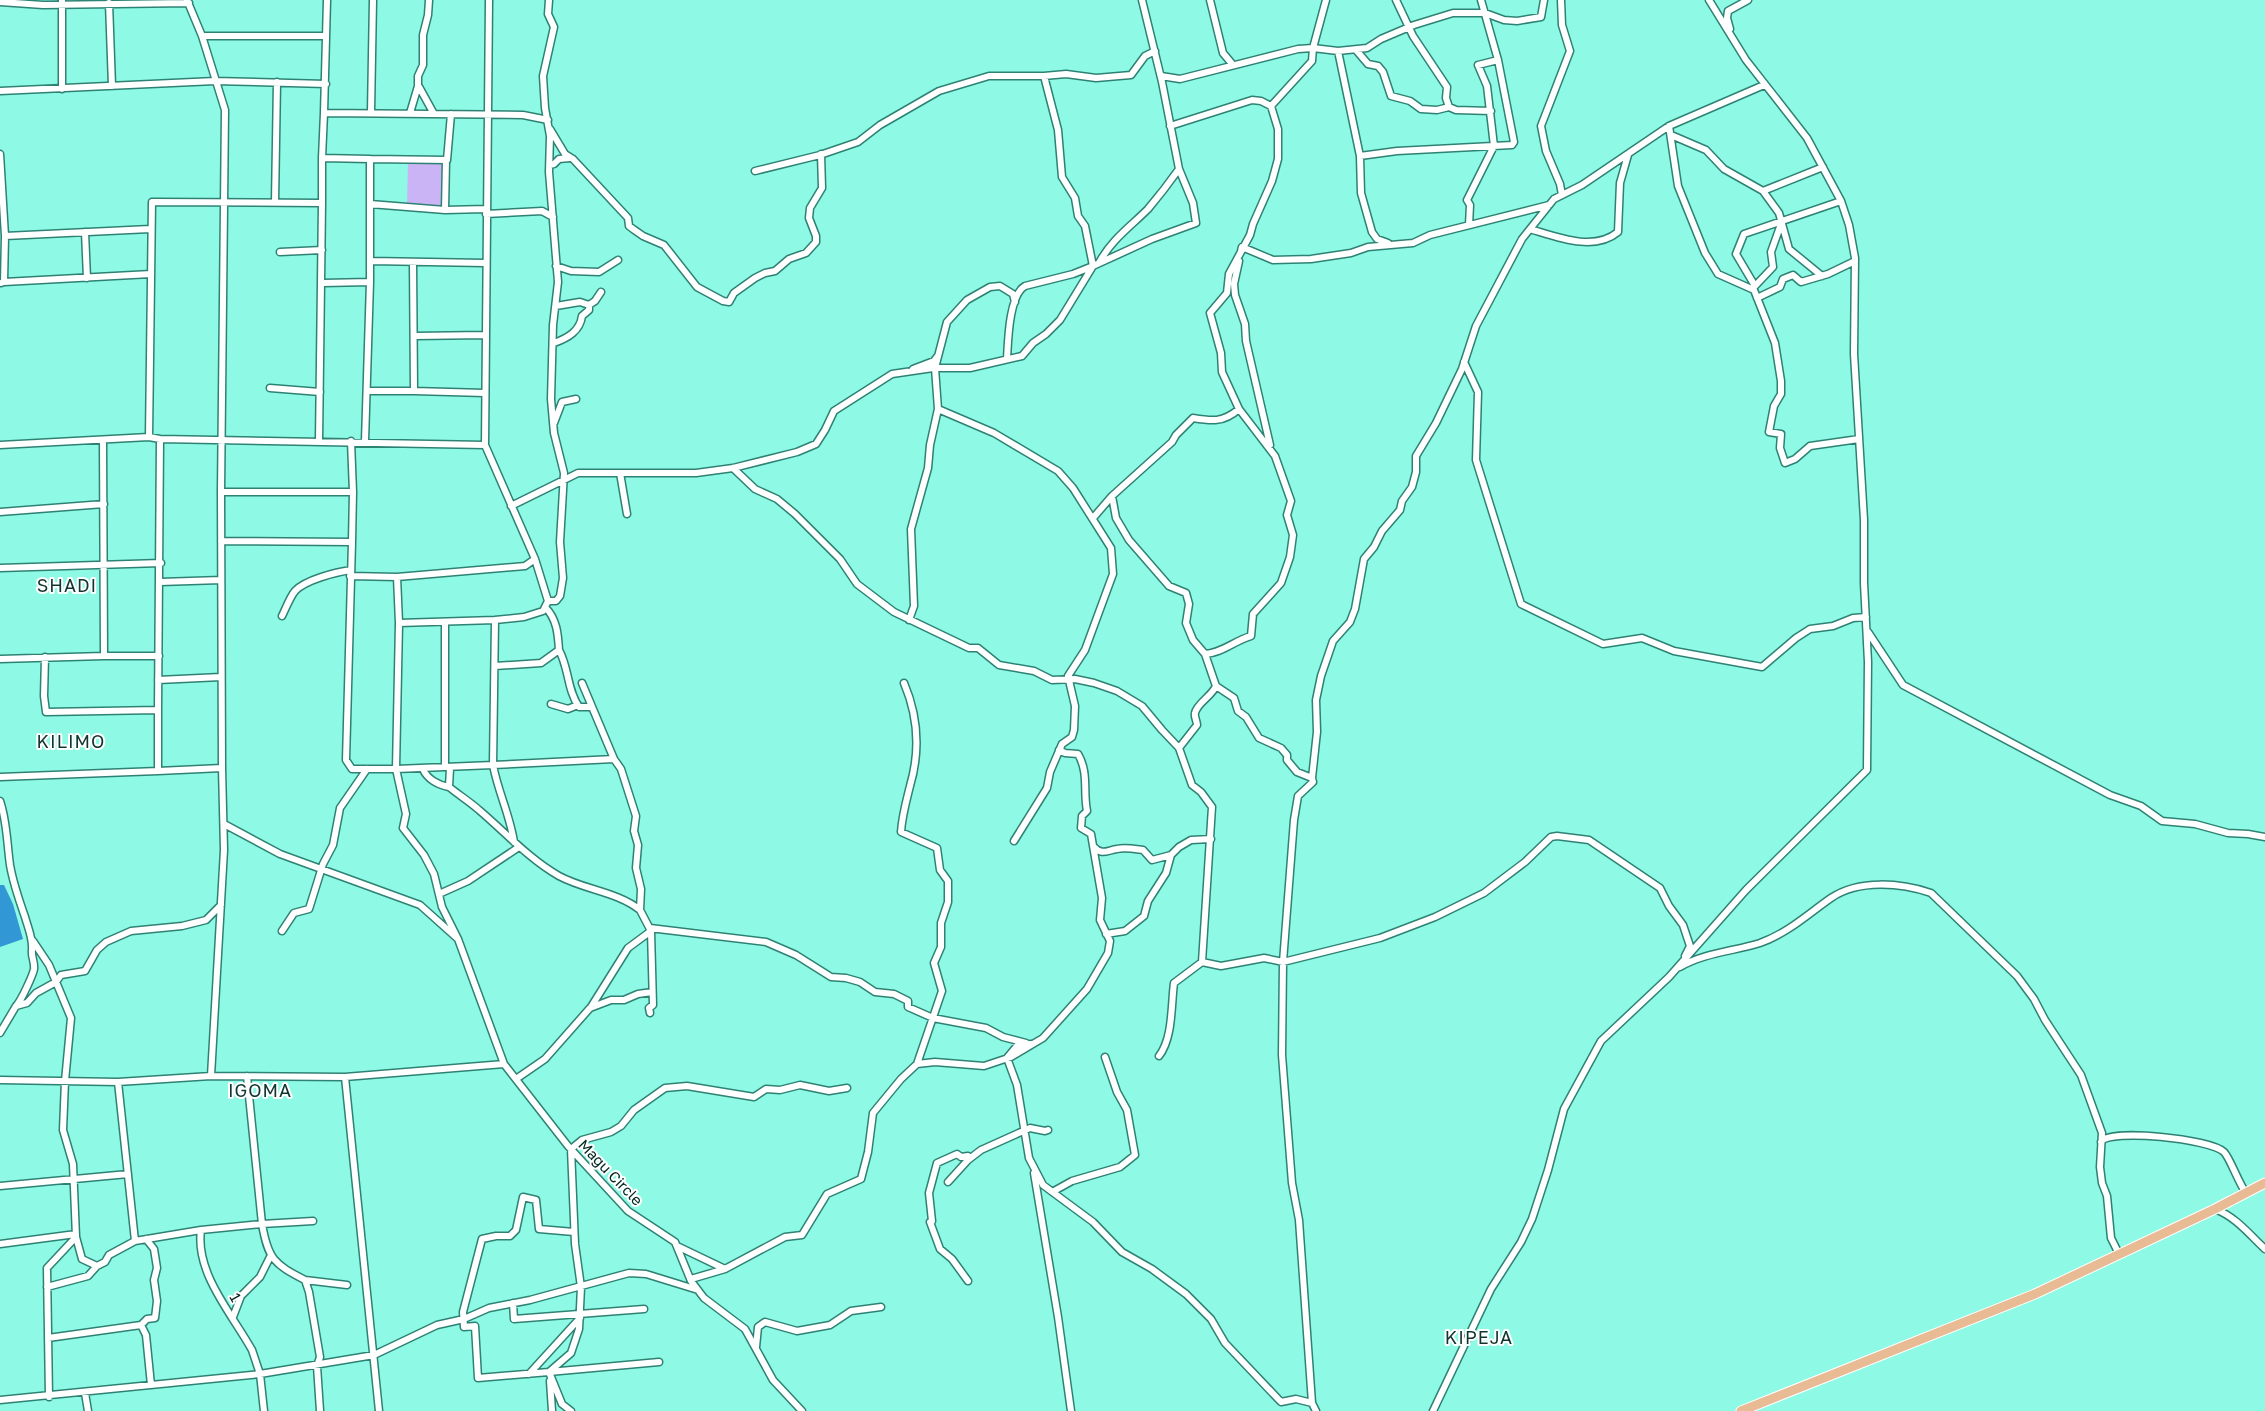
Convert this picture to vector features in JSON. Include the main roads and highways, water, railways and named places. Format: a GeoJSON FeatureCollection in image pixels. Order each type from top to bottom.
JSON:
{"type":"FeatureCollection","features":[{"type":"Feature","properties":{"kind":"main road"},"geometry":{"type":"LineString","coordinates":[[1741,1411],[2035,1294],[2215,1209],[2265,1183]]}},
{"type":"Feature","properties":{"kind":"water"},"geometry":{"type":"Polygon","coordinates":[[[0,885],[4,885],[13,904],[23,939],[0,947],[0,885]]]}},
{"type":"Feature","properties":{"kind":"district","name":"SHADI"},"geometry":{"type":"Point","coordinates":[67,585]}},
{"type":"Feature","properties":{"kind":"district","name":"KILIMO"},"geometry":{"type":"Point","coordinates":[71,741]}},
{"type":"Feature","properties":{"kind":"district","name":"IGOMA"},"geometry":{"type":"Point","coordinates":[260,1090]}},
{"type":"Feature","properties":{"kind":"district","name":"KIPEJA"},"geometry":{"type":"Point","coordinates":[1479,1337]}}]}
